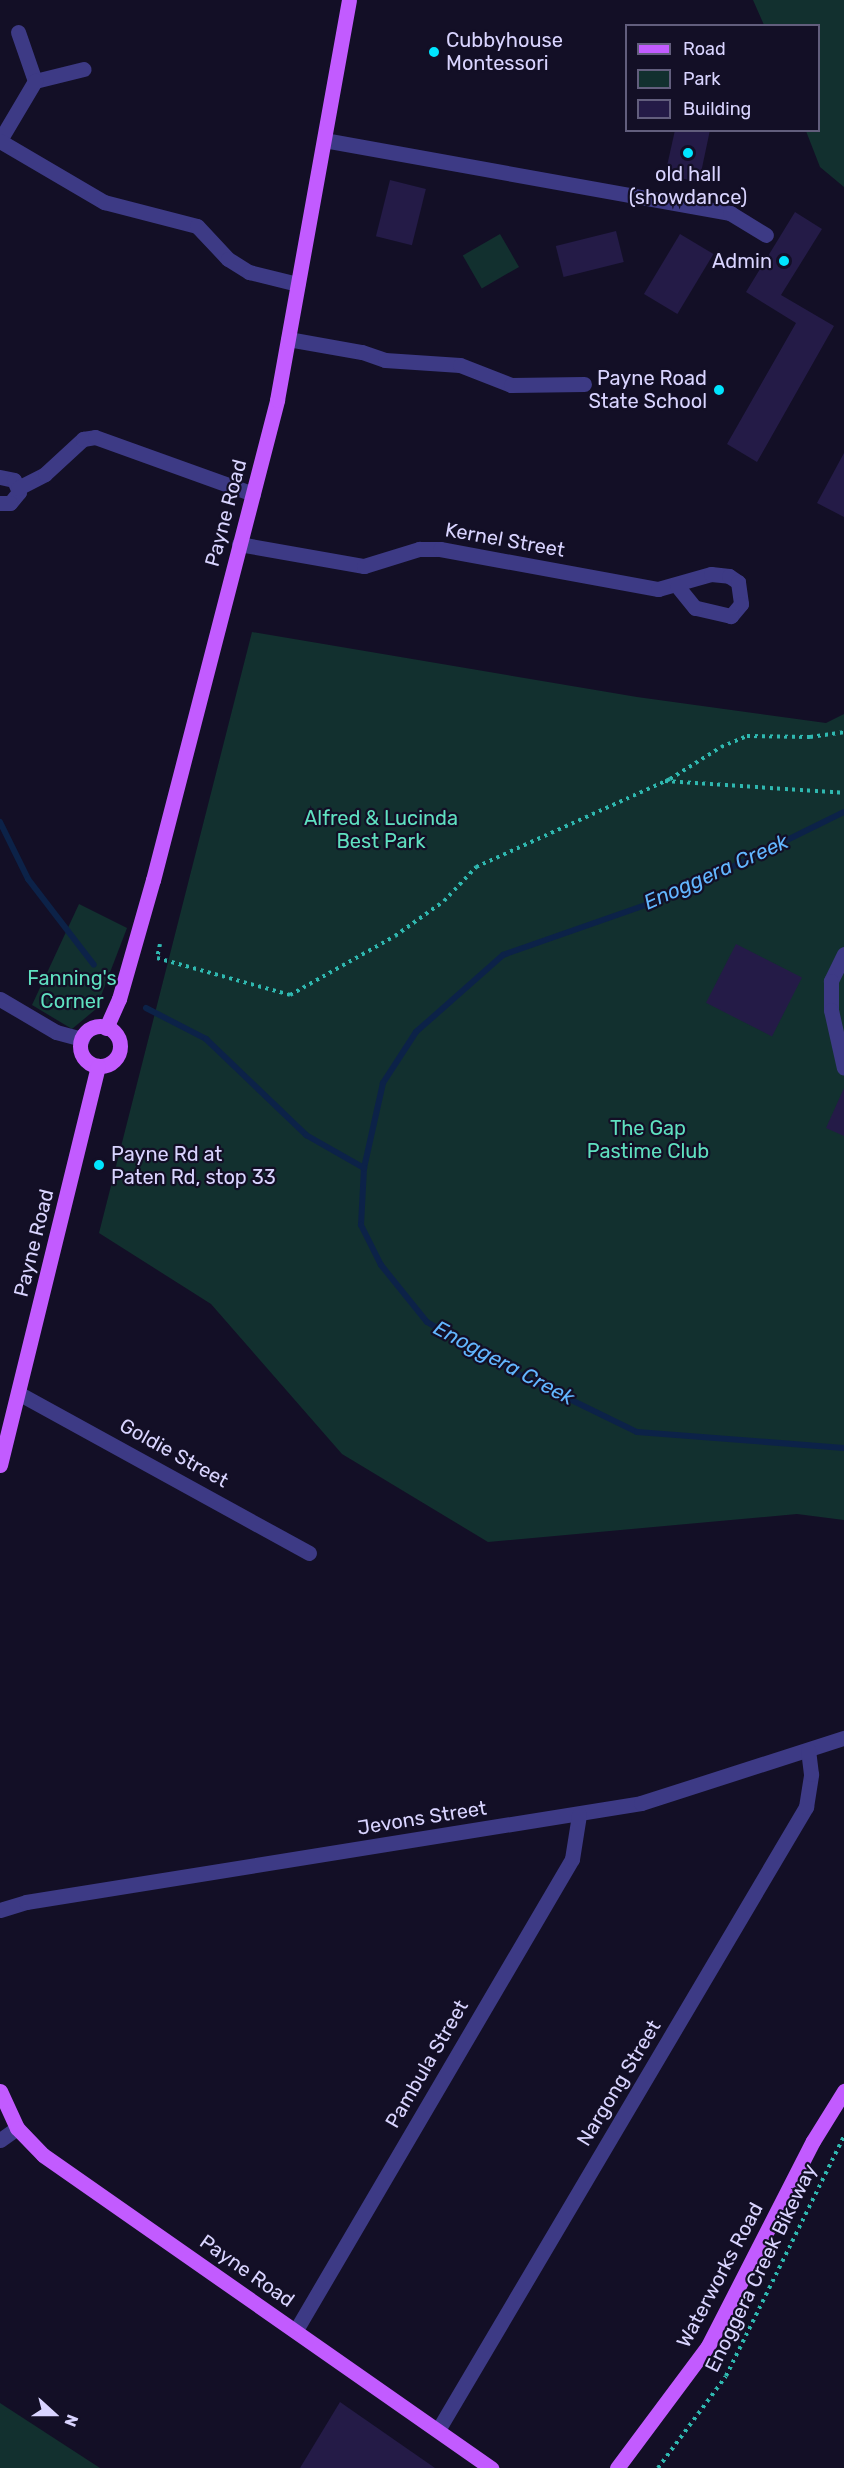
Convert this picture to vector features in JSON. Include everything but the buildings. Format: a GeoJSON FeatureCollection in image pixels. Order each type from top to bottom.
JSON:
{"type":"FeatureCollection","features":[{"type":"Feature","properties":{"kind":"main road","name":"Payne Road"},"geometry":{"type":"LineString","coordinates":[[106,1028],[119,999],[147,899],[253,494],[288,339],[349,0]]}},
{"type":"Feature","properties":{"kind":"main road"},"geometry":{"type":"LineString","coordinates":[[106,1028],[119,1040],[118,1053],[109,1064],[98,1066],[83,1057],[82,1039],[90,1029],[106,1028]]}},
{"type":"Feature","properties":{"kind":"main road","name":"Payne Road"},"geometry":{"type":"LineString","coordinates":[[1,1459],[98,1066]]}},
{"type":"Feature","properties":{"kind":"main road","name":"Payne Road"},"geometry":{"type":"LineString","coordinates":[[0,2091],[17,2128],[43,2155],[438,2430],[483,2466]]}},
{"type":"Feature","properties":{"kind":"main road","name":"Waterworks Road"},"geometry":{"type":"LineString","coordinates":[[617,2468],[705,2352],[813,2141],[844,2091]]}},
{"type":"Feature","properties":{"kind":"street"},"geometry":{"type":"LineString","coordinates":[[18,32],[35,81]]}},
{"type":"Feature","properties":{"kind":"street"},"geometry":{"type":"LineString","coordinates":[[84,69],[35,81],[0,140],[104,202],[197,226],[228,260],[249,272],[298,284]]}},
{"type":"Feature","properties":{"kind":"street"},"geometry":{"type":"LineString","coordinates":[[324,140],[730,213],[766,235]]}},
{"type":"Feature","properties":{"kind":"street"},"geometry":{"type":"LineString","coordinates":[[288,339],[362,352],[385,360],[460,366],[511,385],[584,384]]}},
{"type":"Feature","properties":{"kind":"street"},"geometry":{"type":"LineString","coordinates":[[0,504],[14,500],[18,488],[45,474],[83,439],[95,437],[253,494]]}},
{"type":"Feature","properties":{"kind":"street"},"geometry":{"type":"LineString","coordinates":[[0,477],[11,478],[18,488]]}},
{"type":"Feature","properties":{"kind":"street","name":"Kernel Street"},"geometry":{"type":"LineString","coordinates":[[239,544],[364,566],[418,549],[440,549],[658,589],[677,586]]}},
{"type":"Feature","properties":{"kind":"street"},"geometry":{"type":"LineString","coordinates":[[844,954],[831,981],[831,1010],[844,1068]]}},
{"type":"Feature","properties":{"kind":"street"},"geometry":{"type":"LineString","coordinates":[[0,999],[56,1032],[82,1039]]}},
{"type":"Feature","properties":{"kind":"street","name":"Goldie Street"},"geometry":{"type":"LineString","coordinates":[[18,1393],[309,1553]]}},
{"type":"Feature","properties":{"kind":"street","name":"Jevons Street"},"geometry":{"type":"LineString","coordinates":[[0,1910],[38,1900],[579,1815],[640,1803],[844,1738]]}},
{"type":"Feature","properties":{"kind":"street","name":"Nargong Street"},"geometry":{"type":"LineString","coordinates":[[438,2430],[806,1807],[812,1774],[808,1749]]}},
{"type":"Feature","properties":{"kind":"street","name":"Pambula Street"},"geometry":{"type":"LineString","coordinates":[[296,2330],[572,1859],[579,1815]]}},
{"type":"Feature","properties":{"kind":"street"},"geometry":{"type":"LineString","coordinates":[[0,2140],[17,2128]]}},
{"type":"Feature","properties":{"kind":"path"},"geometry":{"type":"LineString","coordinates":[[160,944],[157,958],[290,995],[395,936],[444,901],[476,867],[664,781],[747,736],[810,738],[844,732]]}},
{"type":"Feature","properties":{"kind":"path"},"geometry":{"type":"LineString","coordinates":[[664,781],[844,793]]}},
{"type":"Feature","properties":{"kind":"path","name":"Enoggera Creek Bikeway"},"geometry":{"type":"LineString","coordinates":[[658,2468],[726,2376],[844,2136]]}},
{"type":"Feature","properties":{"kind":"green space"},"geometry":{"type":"Polygon","coordinates":[[[753,0],[844,0],[844,187],[820,167],[806,132],[820,132],[820,24],[764,24],[753,0]]]}},
{"type":"Feature","properties":{"kind":"green space"},"geometry":{"type":"Polygon","coordinates":[[[500,234],[519,267],[482,288],[463,256],[500,234]]]}},
{"type":"Feature","properties":{"kind":"green space"},"geometry":{"type":"Polygon","coordinates":[[[252,632],[637,697],[826,723],[844,714],[844,1520],[797,1514],[488,1542],[342,1454],[211,1304],[99,1233],[252,632]]]}},
{"type":"Feature","properties":{"kind":"green space","name":"Fanning's Corner"},"geometry":{"type":"Polygon","coordinates":[[[79,904],[127,928],[96,1009],[72,1029],[32,1005],[79,904]]]}},
{"type":"Feature","properties":{"kind":"green space"},"geometry":{"type":"Polygon","coordinates":[[[0,2403],[100,2468],[0,2468],[0,2403]]]}},
{"type":"Feature","properties":{"kind":"waterway","name":"Enoggera Creek"},"geometry":{"type":"LineString","coordinates":[[844,812],[677,894],[503,955],[416,1032],[383,1083],[364,1168],[361,1225],[381,1265],[427,1322],[518,1374],[637,1432],[844,1448]]}},
{"type":"Feature","properties":{"kind":"waterway"},"geometry":{"type":"LineString","coordinates":[[0,822],[28,879],[94,965]]}},
{"type":"Feature","properties":{"kind":"waterway"},"geometry":{"type":"LineString","coordinates":[[146,1008],[206,1039],[306,1135],[364,1168]]}},
{"type":"Feature","properties":{"kind":"place","name":"Cubbyhouse Montessori"},"geometry":{"type":"Point","coordinates":[434,52]}},
{"type":"Feature","properties":{"kind":"place","name":"old hall (showdance)"},"geometry":{"type":"Point","coordinates":[688,153]}},
{"type":"Feature","properties":{"kind":"place","name":"Admin"},"geometry":{"type":"Point","coordinates":[784,261]}},
{"type":"Feature","properties":{"kind":"place","name":"Payne Road State School"},"geometry":{"type":"Point","coordinates":[719,390]}},
{"type":"Feature","properties":{"kind":"place","name":"Payne Rd at Paten Rd, stop 33"},"geometry":{"type":"Point","coordinates":[99,1165]}},
{"type":"Feature","properties":{"kind":"park label","name":"Alfred & Lucinda Best Park"},"geometry":{"type":"Point","coordinates":[381,830]}},
{"type":"Feature","properties":{"kind":"park label","name":"The Gap Pastime Club"},"geometry":{"type":"Point","coordinates":[648,1140]}}]}
